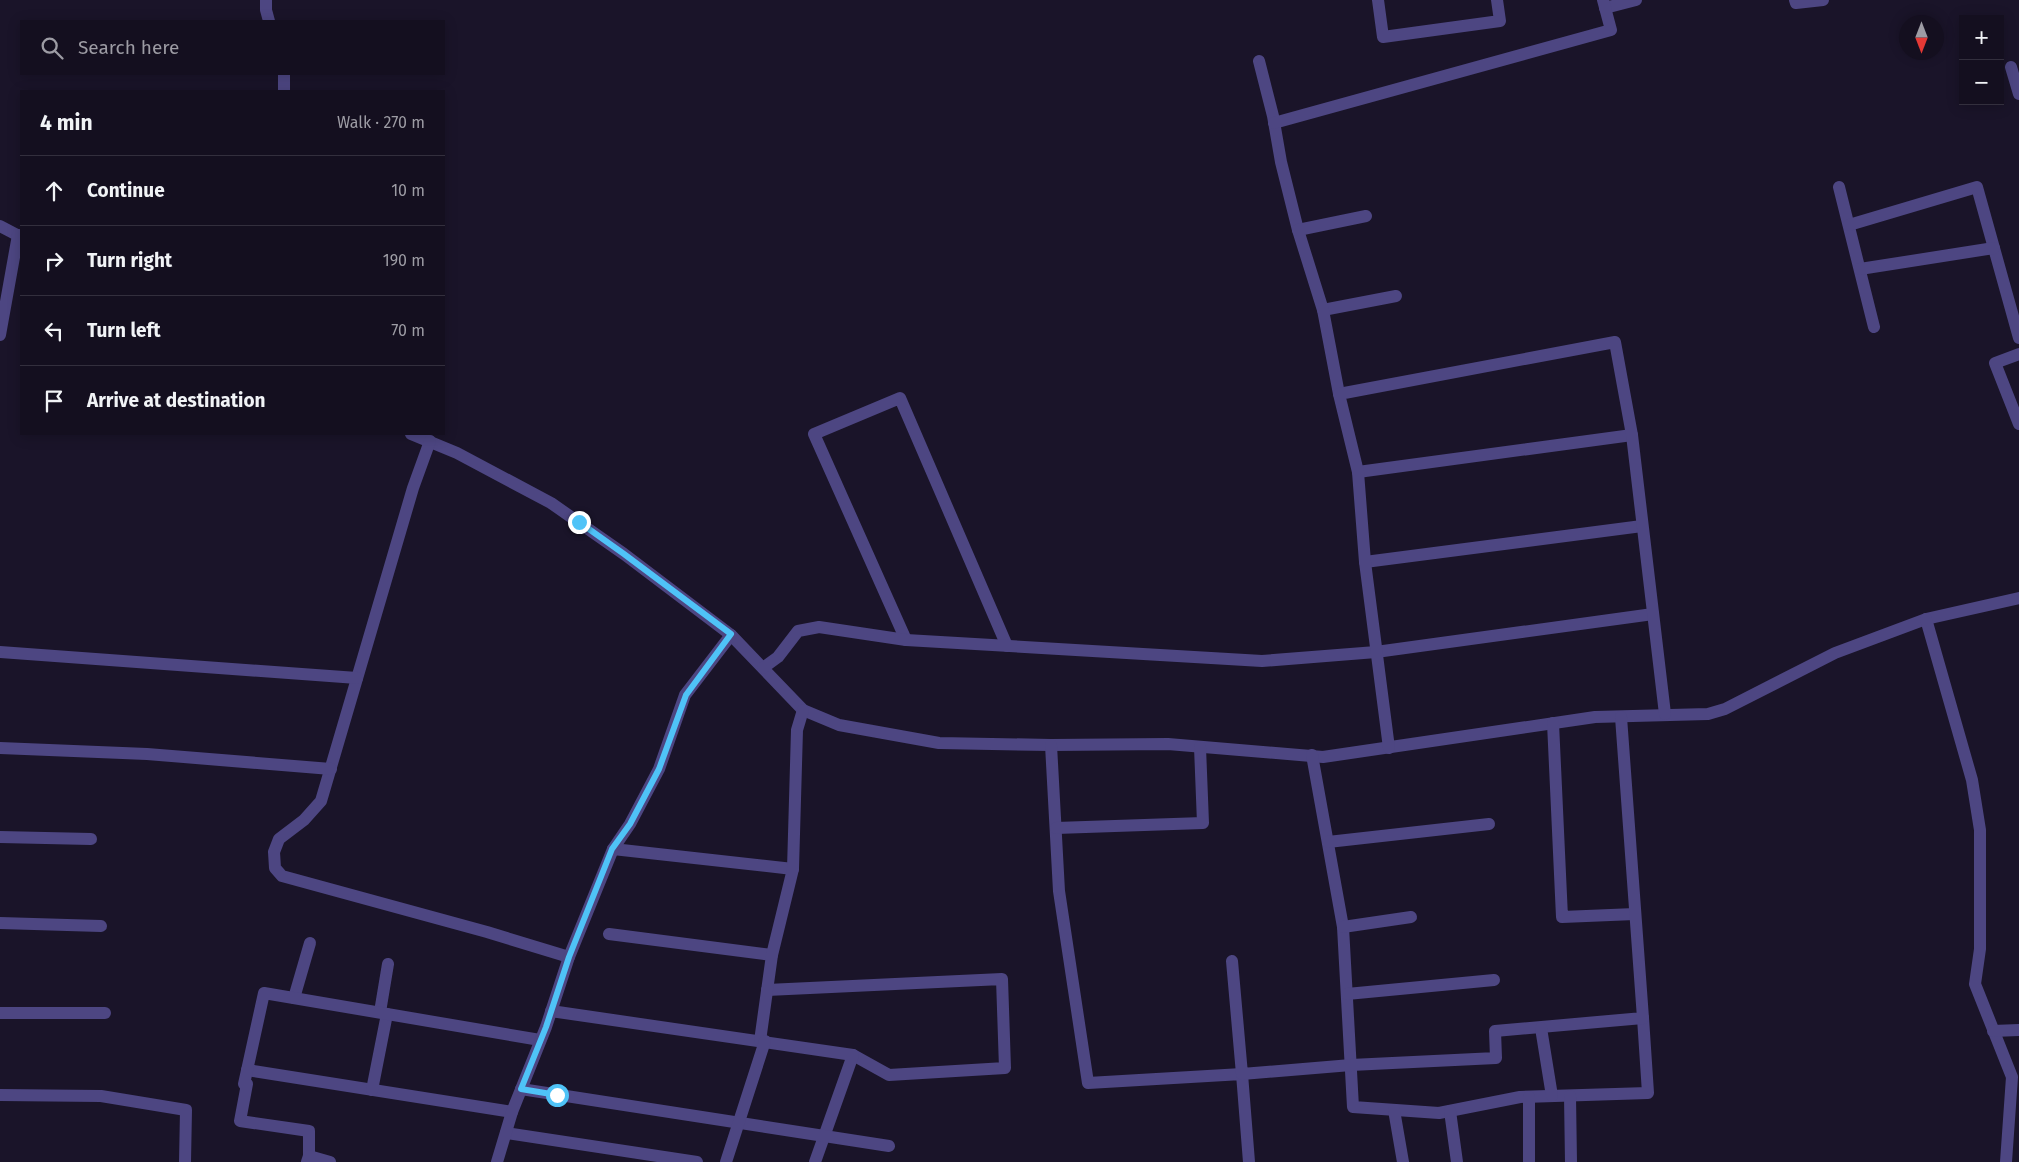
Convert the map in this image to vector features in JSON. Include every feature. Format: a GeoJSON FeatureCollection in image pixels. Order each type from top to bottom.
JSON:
{"type":"FeatureCollection","features":[{"type":"Feature","properties":{"kind":"street"},"geometry":{"type":"LineString","coordinates":[[266,0],[269,20]]}},
{"type":"Feature","properties":{"kind":"street"},"geometry":{"type":"LineString","coordinates":[[1378,0],[1383,36],[1500,21],[1497,0]]}},
{"type":"Feature","properties":{"kind":"street"},"geometry":{"type":"LineString","coordinates":[[1274,123],[1611,30],[1604,4],[1636,0]]}},
{"type":"Feature","properties":{"kind":"street"},"geometry":{"type":"LineString","coordinates":[[1795,0],[1796,3],[1823,0]]}},
{"type":"Feature","properties":{"kind":"street"},"geometry":{"type":"LineString","coordinates":[[1258,61],[1298,230],[1323,310],[1339,394],[1358,472],[1365,562],[1389,748]]}},
{"type":"Feature","properties":{"kind":"street"},"geometry":{"type":"LineString","coordinates":[[2011,67],[2019,94]]}},
{"type":"Feature","properties":{"kind":"street"},"geometry":{"type":"LineString","coordinates":[[284,75],[284,90]]}},
{"type":"Feature","properties":{"kind":"street"},"geometry":{"type":"LineString","coordinates":[[1839,187],[1874,327]]}},
{"type":"Feature","properties":{"kind":"street"},"geometry":{"type":"LineString","coordinates":[[1849,225],[1977,187],[2019,338]]}},
{"type":"Feature","properties":{"kind":"street"},"geometry":{"type":"LineString","coordinates":[[1298,230],[1366,216]]}},
{"type":"Feature","properties":{"kind":"street"},"geometry":{"type":"LineString","coordinates":[[0,226],[20,236],[0,334]]}},
{"type":"Feature","properties":{"kind":"street"},"geometry":{"type":"LineString","coordinates":[[1860,269],[1994,248]]}},
{"type":"Feature","properties":{"kind":"street"},"geometry":{"type":"LineString","coordinates":[[1323,310],[1396,296]]}},
{"type":"Feature","properties":{"kind":"street"},"geometry":{"type":"LineString","coordinates":[[1339,394],[1615,342],[1632,436],[1665,714]]}},
{"type":"Feature","properties":{"kind":"street"},"geometry":{"type":"LineString","coordinates":[[2019,354],[1995,363],[2019,424]]}},
{"type":"Feature","properties":{"kind":"street"},"geometry":{"type":"LineString","coordinates":[[906,640],[814,434],[900,398],[1007,646]]}},
{"type":"Feature","properties":{"kind":"street"},"geometry":{"type":"LineString","coordinates":[[414,435],[457,453],[551,503],[624,554],[731,634],[803,710],[839,724],[938,743],[1051,745],[1168,744],[1323,757],[1595,717],[1708,714],[1725,709],[1835,653],[1926,619],[2019,598]]}},
{"type":"Feature","properties":{"kind":"street"},"geometry":{"type":"LineString","coordinates":[[1358,472],[1632,436]]}},
{"type":"Feature","properties":{"kind":"street"},"geometry":{"type":"LineString","coordinates":[[430,441],[413,488],[321,801],[304,820],[279,839],[274,852],[276,868],[279,874],[569,957]]}},
{"type":"Feature","properties":{"kind":"street"},"geometry":{"type":"LineString","coordinates":[[1365,562],[1642,526]]}},
{"type":"Feature","properties":{"kind":"street"},"geometry":{"type":"LineString","coordinates":[[764,668],[778,657],[798,631],[819,627],[906,640],[1262,661],[1376,652],[1652,614]]}},
{"type":"Feature","properties":{"kind":"street"},"geometry":{"type":"LineString","coordinates":[[1926,619],[1972,780],[1980,830],[1980,949],[1975,984],[2012,1077],[2006,1162]]}},
{"type":"Feature","properties":{"kind":"street"},"geometry":{"type":"LineString","coordinates":[[497,1162],[512,1112],[551,1011],[569,957],[612,849],[630,824],[659,769],[686,695],[731,634]]}},
{"type":"Feature","properties":{"kind":"street"},"geometry":{"type":"LineString","coordinates":[[0,652],[358,678]]}},
{"type":"Feature","properties":{"kind":"street"},"geometry":{"type":"LineString","coordinates":[[726,1162],[762,1041],[772,955],[793,869],[797,730],[803,710]]}},
{"type":"Feature","properties":{"kind":"street"},"geometry":{"type":"LineString","coordinates":[[1312,755],[1343,927],[1353,1107],[1439,1113],[1529,1097],[1648,1092],[1621,717]]}},
{"type":"Feature","properties":{"kind":"street"},"geometry":{"type":"LineString","coordinates":[[1553,723],[1562,917],[1635,914]]}},
{"type":"Feature","properties":{"kind":"street"},"geometry":{"type":"LineString","coordinates":[[1051,745],[1059,891],[1088,1083],[1242,1074],[1351,1065],[1496,1058],[1495,1030],[1541,1028],[1643,1018]]}},
{"type":"Feature","properties":{"kind":"street"},"geometry":{"type":"LineString","coordinates":[[1056,828],[1203,823],[1200,747]]}},
{"type":"Feature","properties":{"kind":"street"},"geometry":{"type":"LineString","coordinates":[[0,748],[147,754],[331,769]]}},
{"type":"Feature","properties":{"kind":"street"},"geometry":{"type":"LineString","coordinates":[[1328,842],[1489,824]]}},
{"type":"Feature","properties":{"kind":"street"},"geometry":{"type":"LineString","coordinates":[[0,837],[91,839]]}},
{"type":"Feature","properties":{"kind":"street"},"geometry":{"type":"LineString","coordinates":[[612,849],[793,869]]}},
{"type":"Feature","properties":{"kind":"street"},"geometry":{"type":"LineString","coordinates":[[1343,927],[1411,917]]}},
{"type":"Feature","properties":{"kind":"street"},"geometry":{"type":"LineString","coordinates":[[0,923],[101,926]]}},
{"type":"Feature","properties":{"kind":"street"},"geometry":{"type":"LineString","coordinates":[[608,934],[772,955]]}},
{"type":"Feature","properties":{"kind":"street"},"geometry":{"type":"LineString","coordinates":[[294,998],[310,943]]}},
{"type":"Feature","properties":{"kind":"street"},"geometry":{"type":"LineString","coordinates":[[1232,961],[1249,1162]]}},
{"type":"Feature","properties":{"kind":"street"},"geometry":{"type":"LineString","coordinates":[[372,1090],[384,1013],[388,964]]}},
{"type":"Feature","properties":{"kind":"street"},"geometry":{"type":"LineString","coordinates":[[551,1011],[853,1055],[889,1075],[1006,1068],[1002,978],[767,990]]}},
{"type":"Feature","properties":{"kind":"street"},"geometry":{"type":"LineString","coordinates":[[1347,994],[1494,980]]}},
{"type":"Feature","properties":{"kind":"street"},"geometry":{"type":"LineString","coordinates":[[330,1162],[308,1159],[309,1131],[240,1120],[247,1084],[244,1084],[264,993],[540,1040]]}},
{"type":"Feature","properties":{"kind":"street"},"geometry":{"type":"LineString","coordinates":[[0,1013],[105,1013]]}},
{"type":"Feature","properties":{"kind":"street"},"geometry":{"type":"LineString","coordinates":[[1541,1028],[1552,1096]]}},
{"type":"Feature","properties":{"kind":"street"},"geometry":{"type":"LineString","coordinates":[[1993,1031],[2019,1030]]}},
{"type":"Feature","properties":{"kind":"street"},"geometry":{"type":"LineString","coordinates":[[815,1162],[853,1055]]}},
{"type":"Feature","properties":{"kind":"street"},"geometry":{"type":"LineString","coordinates":[[247,1070],[512,1112]]}},
{"type":"Feature","properties":{"kind":"street"},"geometry":{"type":"LineString","coordinates":[[521,1089],[889,1146]]}},
{"type":"Feature","properties":{"kind":"street"},"geometry":{"type":"LineString","coordinates":[[0,1095],[101,1096],[186,1110],[186,1162]]}},
{"type":"Feature","properties":{"kind":"street"},"geometry":{"type":"LineString","coordinates":[[1570,1096],[1571,1162]]}},
{"type":"Feature","properties":{"kind":"street"},"geometry":{"type":"LineString","coordinates":[[1529,1097],[1529,1162]]}},
{"type":"Feature","properties":{"kind":"street"},"geometry":{"type":"LineString","coordinates":[[1394,1110],[1403,1162]]}},
{"type":"Feature","properties":{"kind":"street"},"geometry":{"type":"LineString","coordinates":[[1450,1111],[1457,1162]]}},
{"type":"Feature","properties":{"kind":"street"},"geometry":{"type":"LineString","coordinates":[[506,1132],[697,1162]]}},
{"type":"Feature","properties":{"kind":"route"},"geometry":{"type":"LineString","coordinates":[[557,1095],[521,1089],[546,1027],[569,957],[612,849],[630,824],[659,769],[686,695],[731,634],[579,522]]}}]}
